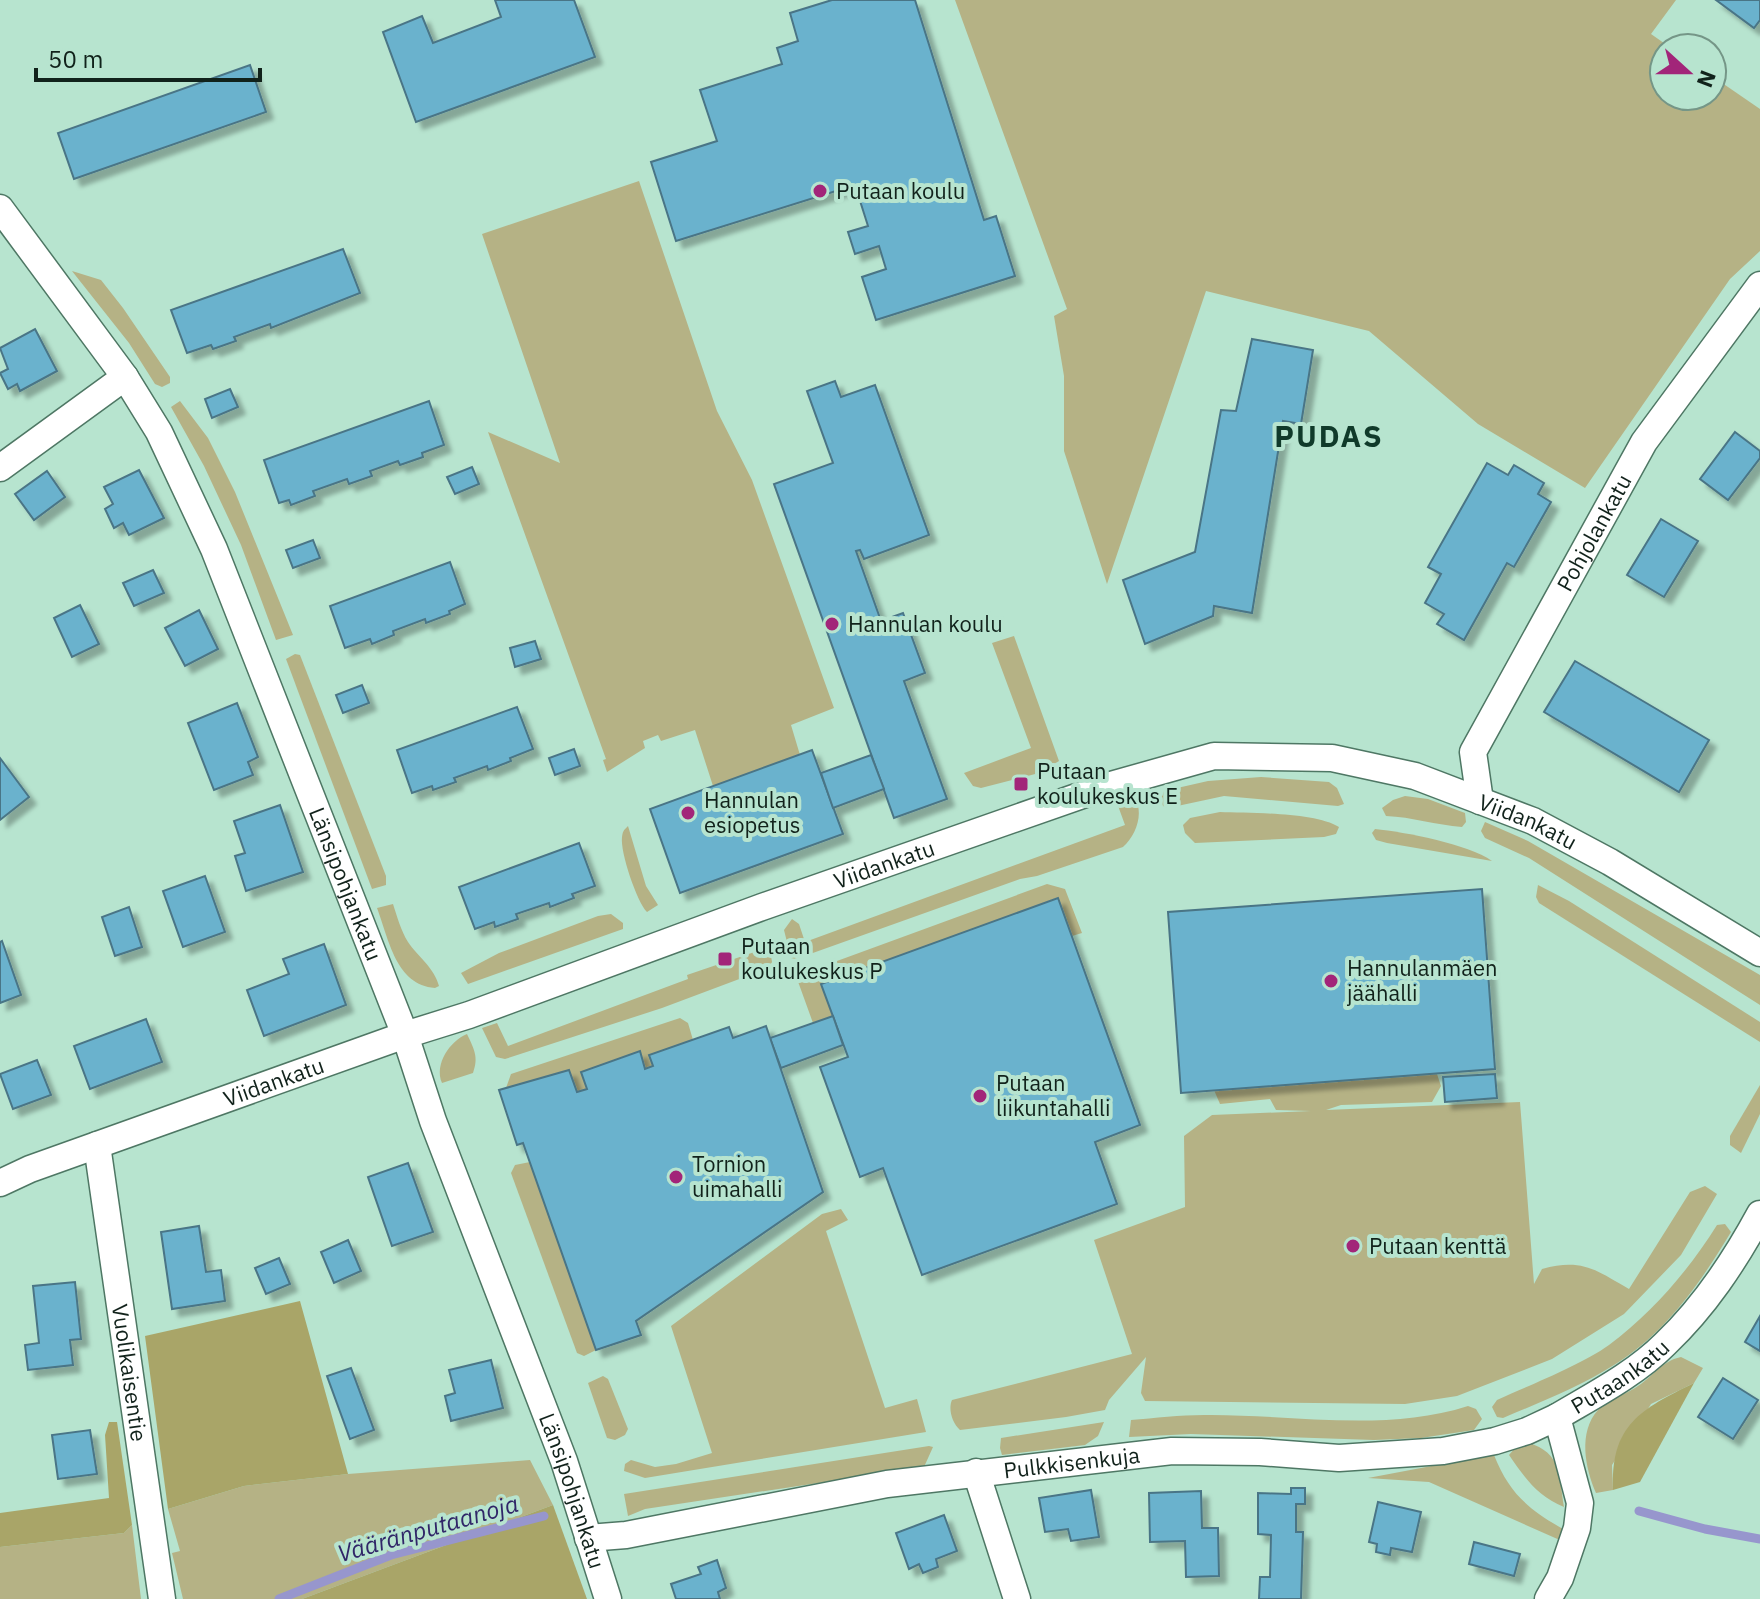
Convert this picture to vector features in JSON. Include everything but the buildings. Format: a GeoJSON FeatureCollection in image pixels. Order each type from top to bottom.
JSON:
{"type":"FeatureCollection","features":[{"type":"Feature","properties":{"kind":"street","name":"Länsipohjankatu"},"geometry":{"type":"LineString","coordinates":[[0,208],[125,377],[159,432],[214,549],[405,1035],[433,1121],[564,1461],[608,1599]]}},
{"type":"Feature","properties":{"kind":"street","name":"Pohjolankatu"},"geometry":{"type":"LineString","coordinates":[[1480,801],[1473,752],[1644,442],[1760,285]]}},
{"type":"Feature","properties":{"kind":"street"},"geometry":{"type":"LineString","coordinates":[[0,468],[125,377]]}},
{"type":"Feature","properties":{"kind":"street","name":"Viidankatu"},"geometry":{"type":"LineString","coordinates":[[0,1183],[97,1145],[469,1015],[733,917],[1111,785],[1214,756],[1332,758],[1415,776],[1533,821],[1610,862],[1760,953]]}},
{"type":"Feature","properties":{"kind":"street","name":"Vuolikaisentie"},"geometry":{"type":"LineString","coordinates":[[97,1145],[162,1599]]}},
{"type":"Feature","properties":{"kind":"street","name":"Putaankatu"},"geometry":{"type":"LineString","coordinates":[[1548,1599],[1560,1578],[1573,1540],[1580,1503],[1557,1417],[1619,1379],[1664,1346],[1702,1305],[1735,1260],[1760,1214]]}},
{"type":"Feature","properties":{"kind":"street","name":"Pulkkisenkuja"},"geometry":{"type":"LineString","coordinates":[[588,1538],[626,1535],[887,1484],[1172,1451],[1260,1452],[1339,1458],[1443,1451],[1495,1441],[1557,1417]]}},
{"type":"Feature","properties":{"kind":"street"},"geometry":{"type":"LineString","coordinates":[[976,1472],[1017,1599]]}},
{"type":"Feature","properties":{"kind":"shaded area"},"geometry":{"type":"Polygon","coordinates":[[[955,0],[1676,0],[1652,32],[1648,32],[1648,112],[1728,112],[1728,87],[1760,109],[1760,251],[1730,279],[1585,488],[1478,424],[1369,331],[1206,291],[1107,584],[1064,451],[1064,376],[1054,316],[1067,309],[955,0]]]}},
{"type":"Feature","properties":{"kind":"shaded area"},"geometry":{"type":"Polygon","coordinates":[[[639,181],[717,411],[752,480],[834,708],[791,725],[800,755],[713,786],[695,730],[661,741],[658,735],[643,741],[645,748],[607,772],[603,760],[606,759],[488,432],[560,463],[482,234],[639,181]]]}},
{"type":"Feature","properties":{"kind":"shaded area"},"geometry":{"type":"Polygon","coordinates":[[[72,271],[101,280],[170,377],[170,383],[162,387],[155,384],[129,343],[72,271]]]}},
{"type":"Feature","properties":{"kind":"shaded area"},"geometry":{"type":"Polygon","coordinates":[[[180,401],[208,438],[235,492],[293,635],[276,640],[241,545],[204,466],[171,407],[180,401]]]}},
{"type":"Feature","properties":{"kind":"shaded area"},"geometry":{"type":"Polygon","coordinates":[[[1014,636],[1059,761],[1039,773],[981,788],[973,786],[964,773],[1031,748],[992,643],[1014,636]]]}},
{"type":"Feature","properties":{"kind":"shaded area"},"geometry":{"type":"Polygon","coordinates":[[[300,655],[386,876],[386,885],[372,889],[286,659],[300,655]]]}},
{"type":"Feature","properties":{"kind":"shaded area"},"geometry":{"type":"Polygon","coordinates":[[[1261,777],[1329,782],[1337,788],[1344,804],[1224,796],[1168,808],[1163,806],[1161,798],[1164,791],[1208,781],[1261,777]]]}},
{"type":"Feature","properties":{"kind":"shaded area"},"geometry":{"type":"Polygon","coordinates":[[[1405,796],[1428,799],[1465,813],[1466,822],[1462,827],[1386,816],[1382,808],[1405,796]]]}},
{"type":"Feature","properties":{"kind":"shaded area"},"geometry":{"type":"Polygon","coordinates":[[[1135,798],[1139,811],[1137,824],[1132,837],[1123,847],[1020,879],[796,959],[791,958],[784,930],[792,919],[799,924],[805,942],[1125,825],[1117,803],[1135,798]]]}},
{"type":"Feature","properties":{"kind":"shaded area"},"geometry":{"type":"Polygon","coordinates":[[[1220,812],[1314,818],[1339,827],[1336,834],[1324,837],[1195,843],[1185,833],[1183,825],[1190,818],[1220,812]]]}},
{"type":"Feature","properties":{"kind":"shaded area"},"geometry":{"type":"Polygon","coordinates":[[[1485,822],[1528,841],[1760,975],[1760,1005],[1529,858],[1485,838],[1481,831],[1485,822]]]}},
{"type":"Feature","properties":{"kind":"shaded area"},"geometry":{"type":"Polygon","coordinates":[[[628,826],[646,886],[658,905],[647,912],[626,865],[622,837],[628,826]]]}},
{"type":"Feature","properties":{"kind":"shaded area"},"geometry":{"type":"Polygon","coordinates":[[[1375,829],[1452,844],[1492,861],[1376,840],[1372,833],[1375,829]]]}},
{"type":"Feature","properties":{"kind":"shaded area"},"geometry":{"type":"Polygon","coordinates":[[[1047,884],[1065,889],[1082,933],[1072,936],[1057,898],[822,984],[833,1016],[813,1023],[796,976],[1047,884]]]}},
{"type":"Feature","properties":{"kind":"shaded area"},"geometry":{"type":"Polygon","coordinates":[[[1538,885],[1569,901],[1760,1022],[1760,1042],[1539,903],[1536,897],[1538,885]]]}},
{"type":"Feature","properties":{"kind":"shaded area"},"geometry":{"type":"Polygon","coordinates":[[[393,904],[406,938],[430,968],[439,986],[422,985],[411,979],[396,959],[377,908],[393,904]]]}},
{"type":"Feature","properties":{"kind":"shaded area"},"geometry":{"type":"Polygon","coordinates":[[[611,914],[623,923],[623,929],[468,984],[461,973],[499,953],[611,914]]]}},
{"type":"Feature","properties":{"kind":"shaded area"},"geometry":{"type":"Polygon","coordinates":[[[766,948],[770,950],[772,962],[769,968],[662,1008],[505,1059],[496,1057],[482,1028],[497,1023],[508,1046],[688,979],[687,975],[766,948]]]}},
{"type":"Feature","properties":{"kind":"shaded area"},"geometry":{"type":"Polygon","coordinates":[[[680,1018],[688,1023],[693,1040],[650,1055],[653,1066],[645,1069],[639,1052],[582,1072],[587,1089],[577,1092],[568,1070],[506,1088],[511,1074],[680,1018]]]}},
{"type":"Feature","properties":{"kind":"shaded area"},"geometry":{"type":"Polygon","coordinates":[[[467,1034],[476,1058],[473,1073],[442,1083],[440,1068],[445,1054],[467,1034]]]}},
{"type":"Feature","properties":{"kind":"shaded area","name":"Putaan kenttä"},"geometry":{"type":"Polygon","coordinates":[[[1437,1074],[1441,1086],[1432,1102],[1341,1105],[1326,1110],[1520,1102],[1534,1284],[1542,1269],[1578,1265],[1598,1271],[1629,1289],[1690,1192],[1705,1186],[1717,1194],[1681,1255],[1624,1314],[1552,1359],[1457,1396],[1405,1404],[1145,1401],[1141,1393],[1146,1357],[1109,1400],[1105,1410],[960,1430],[957,1427],[951,1412],[952,1400],[1132,1354],[1094,1240],[1185,1207],[1184,1136],[1212,1115],[1311,1111],[1276,1110],[1270,1099],[1220,1104],[1214,1090],[1437,1074]]]}},
{"type":"Feature","properties":{"kind":"shaded area"},"geometry":{"type":"Polygon","coordinates":[[[1760,1085],[1760,1114],[1741,1153],[1730,1145],[1730,1136],[1760,1085]]]}},
{"type":"Feature","properties":{"kind":"shaded area"},"geometry":{"type":"Polygon","coordinates":[[[530,1162],[596,1350],[584,1356],[577,1353],[511,1173],[515,1165],[530,1162]]]}},
{"type":"Feature","properties":{"kind":"shaded area"},"geometry":{"type":"Polygon","coordinates":[[[841,1209],[848,1220],[826,1231],[885,1408],[917,1399],[926,1432],[645,1478],[624,1471],[625,1464],[631,1460],[655,1467],[712,1453],[671,1326],[822,1214],[841,1209]]]}},
{"type":"Feature","properties":{"kind":"shaded area"},"geometry":{"type":"Polygon","coordinates":[[[1725,1224],[1731,1232],[1707,1270],[1680,1306],[1650,1338],[1614,1365],[1560,1394],[1503,1418],[1497,1417],[1492,1407],[1497,1400],[1584,1360],[1625,1332],[1669,1290],[1717,1225],[1725,1224]]]}},
{"type":"Feature","properties":{"kind":"shaded area"},"geometry":{"type":"Polygon","coordinates":[[[300,1301],[348,1474],[244,1486],[168,1509],[145,1336],[300,1301]]]}},
{"type":"Feature","properties":{"kind":"shaded area"},"geometry":{"type":"Polygon","coordinates":[[[1681,1357],[1703,1368],[1694,1383],[1651,1404],[1612,1465],[1613,1490],[1596,1493],[1585,1450],[1592,1419],[1606,1403],[1635,1388],[1668,1362],[1681,1357]]]}},
{"type":"Feature","properties":{"kind":"shaded area"},"geometry":{"type":"Polygon","coordinates":[[[603,1376],[608,1379],[628,1429],[625,1435],[615,1440],[607,1438],[588,1383],[603,1376]]]}},
{"type":"Feature","properties":{"kind":"shaded area"},"geometry":{"type":"Polygon","coordinates":[[[1694,1383],[1640,1482],[1613,1490],[1617,1450],[1632,1422],[1644,1411],[1694,1383]]]}},
{"type":"Feature","properties":{"kind":"shaded area"},"geometry":{"type":"Polygon","coordinates":[[[1468,1406],[1476,1409],[1482,1419],[1474,1430],[1421,1438],[1374,1440],[1191,1434],[1129,1437],[1131,1420],[1204,1415],[1404,1419],[1468,1406]]]}},
{"type":"Feature","properties":{"kind":"shaded area"},"geometry":{"type":"Polygon","coordinates":[[[109,1422],[117,1422],[132,1525],[124,1533],[0,1547],[0,1513],[109,1498],[105,1435],[109,1422]]]}},
{"type":"Feature","properties":{"kind":"shaded area"},"geometry":{"type":"Polygon","coordinates":[[[1104,1422],[1098,1436],[1085,1445],[1002,1455],[1001,1438],[1104,1422]]]}},
{"type":"Feature","properties":{"kind":"shaded area"},"geometry":{"type":"Polygon","coordinates":[[[1528,1443],[1539,1447],[1553,1459],[1564,1507],[1539,1492],[1509,1455],[1515,1448],[1528,1443]]]}},
{"type":"Feature","properties":{"kind":"shaded area"},"geometry":{"type":"Polygon","coordinates":[[[933,1447],[924,1467],[645,1509],[628,1516],[624,1494],[933,1447]]]}},
{"type":"Feature","properties":{"kind":"shaded area"},"geometry":{"type":"Polygon","coordinates":[[[1485,1451],[1494,1455],[1506,1480],[1521,1499],[1563,1529],[1562,1541],[1429,1482],[1368,1478],[1458,1461],[1485,1451]]]}},
{"type":"Feature","properties":{"kind":"shaded area"},"geometry":{"type":"Polygon","coordinates":[[[530,1460],[553,1505],[302,1599],[183,1599],[172,1553],[180,1551],[168,1509],[244,1486],[348,1474],[530,1460]]]}},
{"type":"Feature","properties":{"kind":"shaded area"},"geometry":{"type":"Polygon","coordinates":[[[553,1505],[587,1599],[302,1599],[553,1505]]]}},
{"type":"Feature","properties":{"kind":"shaded area"},"geometry":{"type":"Polygon","coordinates":[[[132,1525],[141,1599],[0,1599],[0,1547],[124,1533],[132,1525]]]}},
{"type":"Feature","properties":{"kind":"waterway"},"geometry":{"type":"LineString","coordinates":[[1639,1511],[1705,1529],[1760,1539]]}},
{"type":"Feature","properties":{"kind":"waterway","name":"Vääränputaanoja"},"geometry":{"type":"LineString","coordinates":[[279,1599],[391,1555],[544,1516]]}},
{"type":"Feature","properties":{"kind":"place","name":"Putaan koulu"},"geometry":{"type":"Point","coordinates":[820,191]}},
{"type":"Feature","properties":{"kind":"place","name":"Hannulan koulu"},"geometry":{"type":"Point","coordinates":[832,624]}},
{"type":"Feature","properties":{"kind":"place","name":"Putaan koulukeskus E"},"geometry":{"type":"Point","coordinates":[1021,784]}},
{"type":"Feature","properties":{"kind":"place","name":"Hannulan esiopetus"},"geometry":{"type":"Point","coordinates":[688,813]}},
{"type":"Feature","properties":{"kind":"place","name":"Putaan koulukeskus P"},"geometry":{"type":"Point","coordinates":[725,959]}},
{"type":"Feature","properties":{"kind":"place","name":"Hannulanmäen jäähalli"},"geometry":{"type":"Point","coordinates":[1331,981]}},
{"type":"Feature","properties":{"kind":"place","name":"Putaan liikuntahalli"},"geometry":{"type":"Point","coordinates":[980,1096]}},
{"type":"Feature","properties":{"kind":"place","name":"Tornion uimahalli"},"geometry":{"type":"Point","coordinates":[676,1177]}},
{"type":"Feature","properties":{"kind":"place","name":"Putaan kenttä"},"geometry":{"type":"Point","coordinates":[1353,1246]}},
{"type":"Feature","properties":{"kind":"district","name":"PUDAS"},"geometry":{"type":"Point","coordinates":[1329,437]}}]}
